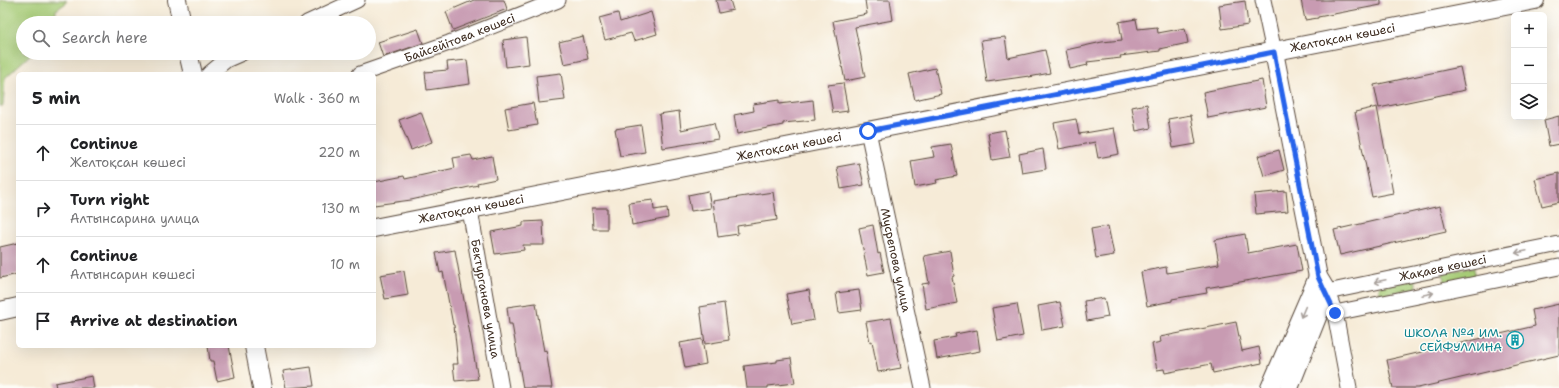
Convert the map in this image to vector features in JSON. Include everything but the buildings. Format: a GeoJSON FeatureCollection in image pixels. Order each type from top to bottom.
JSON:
{"type":"FeatureCollection","features":[{"type":"Feature","properties":{"kind":"street"},"geometry":{"type":"LineString","coordinates":[[177,0],[180,16]]}},
{"type":"Feature","properties":{"kind":"street"},"geometry":{"type":"LineString","coordinates":[[322,16],[357,0]]}},
{"type":"Feature","properties":{"kind":"street","name":"Байсейітова көшесі"},"geometry":{"type":"LineString","coordinates":[[366,72],[449,43],[558,0]]}},
{"type":"Feature","properties":{"kind":"street"},"geometry":{"type":"LineString","coordinates":[[1262,0],[1274,52],[1318,277],[1327,292],[1335,313],[1349,388]]}},
{"type":"Feature","properties":{"kind":"street","name":"Желтоқсан көшесі"},"geometry":{"type":"LineString","coordinates":[[376,228],[1535,0]]}},
{"type":"Feature","properties":{"kind":"street"},"geometry":{"type":"LineString","coordinates":[[189,60],[192,72]]}},
{"type":"Feature","properties":{"kind":"street"},"geometry":{"type":"LineString","coordinates":[[211,72],[226,60]]}},
{"type":"Feature","properties":{"kind":"street","name":"Мусрепова улица"},"geometry":{"type":"LineString","coordinates":[[868,131],[923,388]]}},
{"type":"Feature","properties":{"kind":"street","name":"Бектурганова улица"},"geometry":{"type":"LineString","coordinates":[[470,210],[501,388]]}},
{"type":"Feature","properties":{"kind":"street","name":"Жақаев көшесі"},"geometry":{"type":"LineString","coordinates":[[1327,292],[1559,244]]}},
{"type":"Feature","properties":{"kind":"street","name":"Жақаев көшесі"},"geometry":{"type":"LineString","coordinates":[[1335,313],[1559,267]]}},
{"type":"Feature","properties":{"kind":"street"},"geometry":{"type":"LineString","coordinates":[[1270,388],[1318,277]]}},
{"type":"Feature","properties":{"kind":"street"},"geometry":{"type":"LineString","coordinates":[[1289,388],[1327,292]]}},
{"type":"Feature","properties":{"kind":"street"},"geometry":{"type":"LineString","coordinates":[[0,311],[16,307]]}},
{"type":"Feature","properties":{"kind":"street"},"geometry":{"type":"LineString","coordinates":[[254,348],[262,388]]}},
{"type":"Feature","properties":{"kind":"green space"},"geometry":{"type":"Polygon","coordinates":[[[0,0],[66,0],[66,3],[56,10],[56,16],[16,16],[16,60],[24,60],[5,78],[3,106],[0,106],[0,0]]]}},
{"type":"Feature","properties":{"kind":"green space"},"geometry":{"type":"Polygon","coordinates":[[[1474,267],[1475,276],[1444,282],[1443,273],[1474,267]]]}},
{"type":"Feature","properties":{"kind":"green space"},"geometry":{"type":"Polygon","coordinates":[[[1415,279],[1417,288],[1380,295],[1379,286],[1415,279]]]}},
{"type":"Feature","properties":{"kind":"place","name":"ШКОЛА №4 ИМ. СЕЙФУЛЛИНА"},"geometry":{"type":"Point","coordinates":[1515,340]}},
{"type":"Feature","properties":{"kind":"route"},"geometry":{"type":"LineString","coordinates":[[868,131],[1274,52],[1318,277],[1327,292],[1335,313]]}}]}
